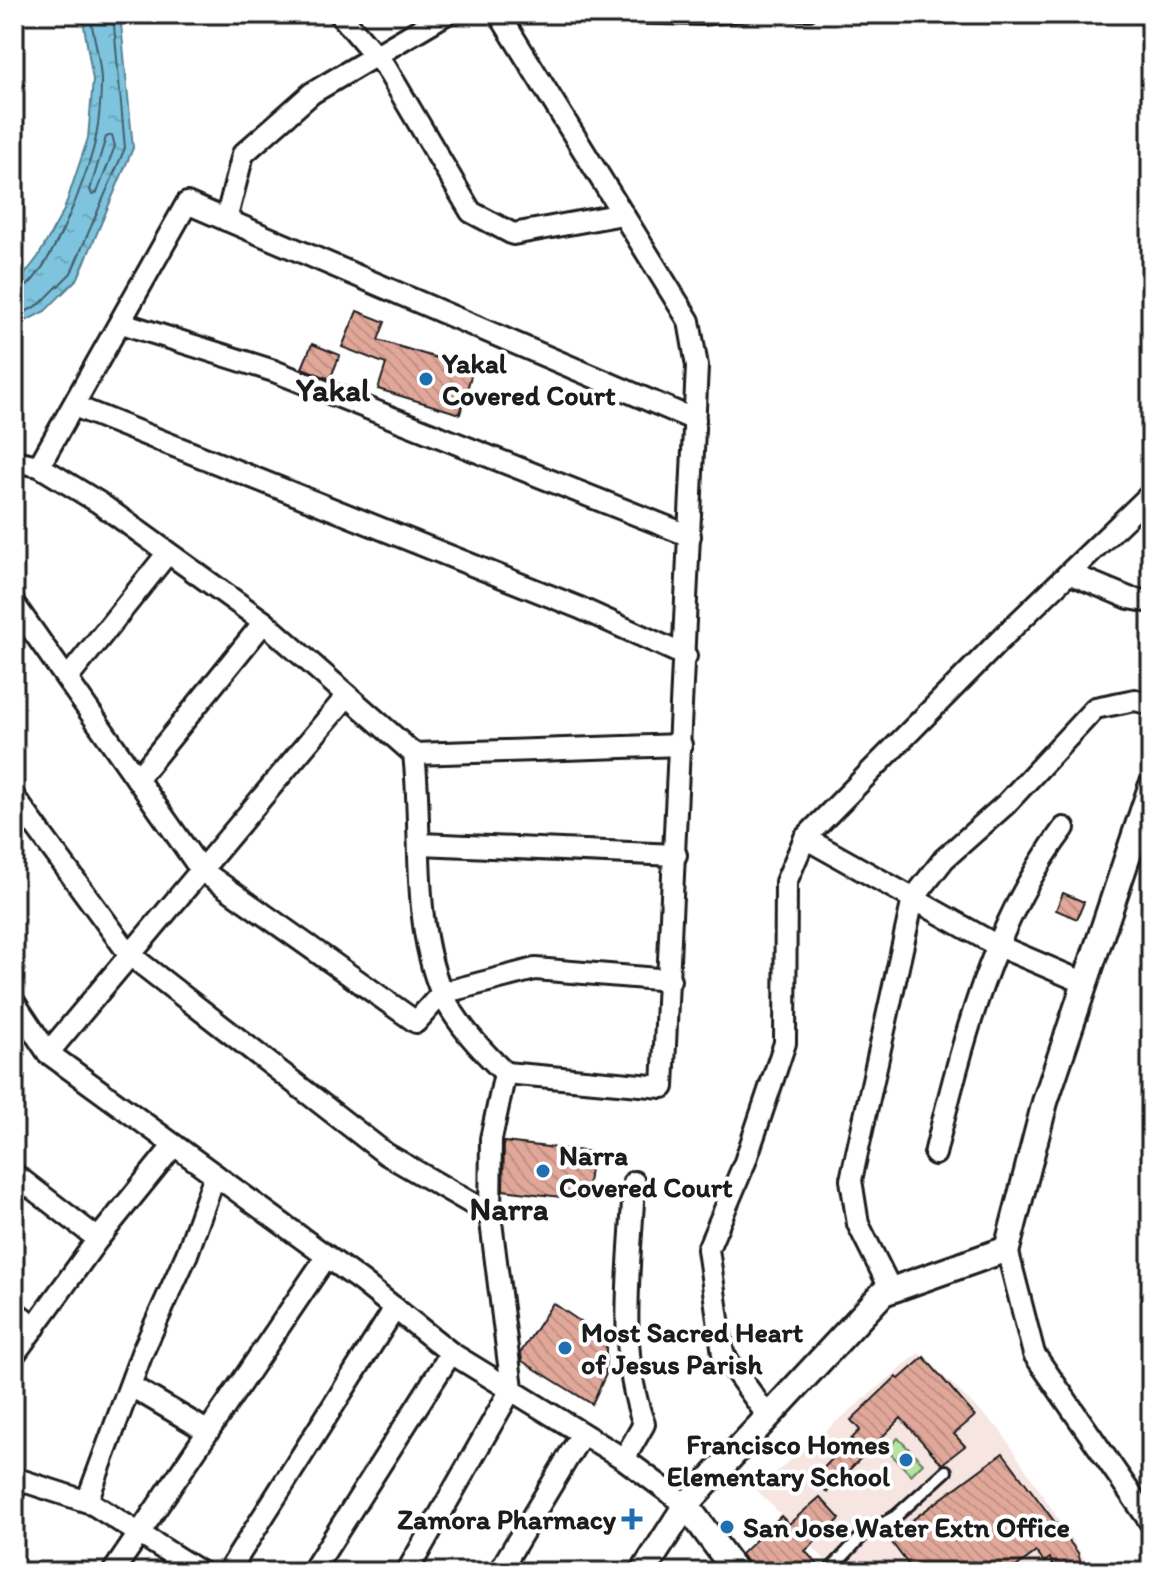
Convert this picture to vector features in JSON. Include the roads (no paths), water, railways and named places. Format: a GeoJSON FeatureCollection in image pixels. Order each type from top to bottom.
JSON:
{"type":"FeatureCollection","features":[{"type":"Feature","properties":{"kind":"street"},"geometry":{"type":"LineString","coordinates":[[340,14],[374,54],[471,212],[513,234],[623,214]]}},
{"type":"Feature","properties":{"kind":"street"},"geometry":{"type":"LineString","coordinates":[[226,220],[243,154],[312,93],[446,14]]}},
{"type":"Feature","properties":{"kind":"street"},"geometry":{"type":"LineString","coordinates":[[414,754],[423,912],[442,993],[482,1050],[505,1073],[663,1087],[686,656],[697,366],[689,321],[499,14]]}},
{"type":"Feature","properties":{"kind":"street"},"geometry":{"type":"LineString","coordinates":[[39,466],[187,203],[695,420]]}},
{"type":"Feature","properties":{"kind":"street"},"geometry":{"type":"LineString","coordinates":[[122,323],[274,371],[690,536]]}},
{"type":"Feature","properties":{"kind":"street"},"geometry":{"type":"LineString","coordinates":[[74,406],[580,608],[686,656]]}},
{"type":"Feature","properties":{"kind":"street"},"geometry":{"type":"LineString","coordinates":[[14,461],[39,466],[98,502],[264,622],[414,754],[681,745]]}},
{"type":"Feature","properties":{"kind":"street"},"geometry":{"type":"LineString","coordinates":[[769,1418],[723,1354],[708,1249],[745,1162],[785,1043],[786,882],[805,838],[1012,628],[1151,494]]}},
{"type":"Feature","properties":{"kind":"street"},"geometry":{"type":"LineString","coordinates":[[67,679],[167,554]]}},
{"type":"Feature","properties":{"kind":"street"},"geometry":{"type":"LineString","coordinates":[[1071,574],[1129,598],[1151,602]]}},
{"type":"Feature","properties":{"kind":"street"},"geometry":{"type":"LineString","coordinates":[[14,604],[201,870],[416,1022],[442,993],[535,969],[670,980]]}},
{"type":"Feature","properties":{"kind":"street"},"geometry":{"type":"LineString","coordinates":[[137,779],[264,622]]}},
{"type":"Feature","properties":{"kind":"street"},"geometry":{"type":"LineString","coordinates":[[48,1053],[347,696]]}},
{"type":"Feature","properties":{"kind":"street"},"geometry":{"type":"LineString","coordinates":[[891,1290],[858,1224],[851,1180],[913,899],[944,859],[1006,804],[1095,708],[1135,700],[1151,704]]}},
{"type":"Feature","properties":{"kind":"street"},"geometry":{"type":"LineString","coordinates":[[1151,787],[1045,1102],[1007,1249],[1034,1354],[1151,1523]]}},
{"type":"Feature","properties":{"kind":"street"},"geometry":{"type":"LineString","coordinates":[[14,797],[130,955],[386,1154],[490,1214]]}},
{"type":"Feature","properties":{"kind":"street"},"geometry":{"type":"LineString","coordinates":[[935,1154],[968,1031],[996,945],[1030,879],[1064,828]]}},
{"type":"Feature","properties":{"kind":"street"},"geometry":{"type":"LineString","coordinates":[[805,838],[996,945],[1085,983]]}},
{"type":"Feature","properties":{"kind":"street"},"geometry":{"type":"LineString","coordinates":[[421,844],[676,855]]}},
{"type":"Feature","properties":{"kind":"street"},"geometry":{"type":"LineString","coordinates":[[14,1002],[48,1053],[327,1256],[451,1353],[624,1459],[686,1505],[736,1572]]}},
{"type":"Feature","properties":{"kind":"street"},"geometry":{"type":"LineString","coordinates":[[407,1572],[512,1388],[490,1214],[491,1139],[505,1073]]}},
{"type":"Feature","properties":{"kind":"street"},"geometry":{"type":"LineString","coordinates":[[14,1355],[98,1239],[174,1145]]}},
{"type":"Feature","properties":{"kind":"street"},"geometry":{"type":"LineString","coordinates":[[14,1174],[98,1239]]}},
{"type":"Feature","properties":{"kind":"street"},"geometry":{"type":"LineString","coordinates":[[87,1501],[187,1254],[215,1175]]}},
{"type":"Feature","properties":{"kind":"street"},"geometry":{"type":"LineString","coordinates":[[624,1459],[644,1424],[635,1391],[629,1319],[634,1182]]}},
{"type":"Feature","properties":{"kind":"street"},"geometry":{"type":"LineString","coordinates":[[643,1572],[686,1505],[883,1293],[1007,1249]]}},
{"type":"Feature","properties":{"kind":"street"},"geometry":{"type":"LineString","coordinates":[[113,1572],[327,1256]]}},
{"type":"Feature","properties":{"kind":"street"},"geometry":{"type":"LineString","coordinates":[[228,1572],[395,1308]]}},
{"type":"Feature","properties":{"kind":"street"},"geometry":{"type":"LineString","coordinates":[[14,1311],[35,1327]]}},
{"type":"Feature","properties":{"kind":"street"},"geometry":{"type":"LineString","coordinates":[[312,1572],[451,1353]]}},
{"type":"Feature","properties":{"kind":"street"},"geometry":{"type":"LineString","coordinates":[[131,1386],[207,1431]]}},
{"type":"Feature","properties":{"kind":"street"},"geometry":{"type":"LineString","coordinates":[[499,1572],[582,1434]]}},
{"type":"Feature","properties":{"kind":"street"},"geometry":{"type":"LineString","coordinates":[[14,1478],[87,1501],[200,1572]]}},
{"type":"Feature","properties":{"kind":"lane"},"geometry":{"type":"LineString","coordinates":[[617,17],[702,19],[750,14]]}},
{"type":"Feature","properties":{"kind":"lane"},"geometry":{"type":"LineString","coordinates":[[791,14],[810,14]]}},
{"type":"Feature","properties":{"kind":"lane"},"geometry":{"type":"LineString","coordinates":[[828,1572],[864,1534],[896,1516],[946,1471]]}},
{"type":"Feature","properties":{"kind":"water"},"geometry":{"type":"Polygon","coordinates":[[[82,14],[120,14],[133,148],[78,278],[45,311],[14,327],[14,288],[38,257],[64,210],[88,138],[93,80],[82,14]]]}},
{"type":"Feature","properties":{"kind":"place","name":"Yakal Covered Court"},"geometry":{"type":"Point","coordinates":[426,379]}},
{"type":"Feature","properties":{"kind":"place","name":"Narra Covered Court"},"geometry":{"type":"Point","coordinates":[543,1171]}},
{"type":"Feature","properties":{"kind":"place","name":"Most Sacred Heart of Jesus Parish"},"geometry":{"type":"Point","coordinates":[565,1348]}},
{"type":"Feature","properties":{"kind":"place","name":"Francisco Homes Elementary School"},"geometry":{"type":"Point","coordinates":[906,1460]}},
{"type":"Feature","properties":{"kind":"place","name":"Zamora Pharmacy"},"geometry":{"type":"Point","coordinates":[632,1519]}},
{"type":"Feature","properties":{"kind":"place","name":"San Jose Water Extn Office"},"geometry":{"type":"Point","coordinates":[727,1527]}},
{"type":"Feature","properties":{"kind":"district","name":"Yakal"},"geometry":{"type":"Point","coordinates":[333,390]}},
{"type":"Feature","properties":{"kind":"district","name":"Narra"},"geometry":{"type":"Point","coordinates":[509,1209]}}]}
